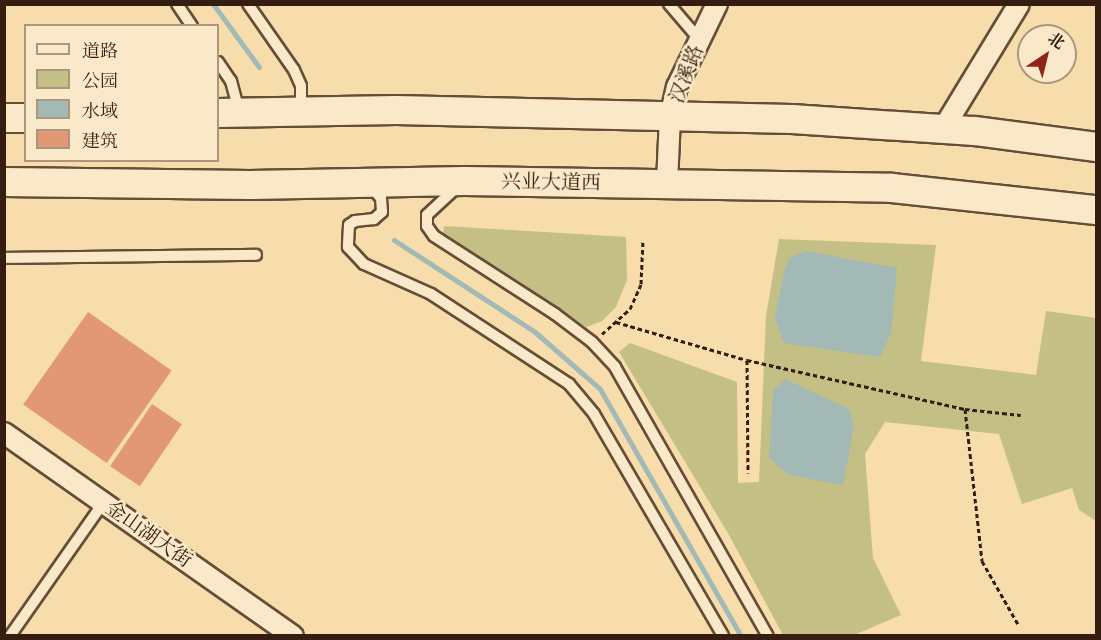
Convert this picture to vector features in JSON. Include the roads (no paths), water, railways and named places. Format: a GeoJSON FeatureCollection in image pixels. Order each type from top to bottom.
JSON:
{"type":"FeatureCollection","features":[{"type":"Feature","properties":{"kind":"street","name":"汉溪路"},"geometry":{"type":"LineString","coordinates":[[667,183],[670,117],[677,87],[717,4]]}},
{"type":"Feature","properties":{"kind":"street"},"geometry":{"type":"LineString","coordinates":[[943,129],[1019,4]]}},
{"type":"Feature","properties":{"kind":"street"},"geometry":{"type":"LineString","coordinates":[[229,113],[792,118],[943,129],[1096,147]]}},
{"type":"Feature","properties":{"kind":"street"},"geometry":{"type":"LineString","coordinates":[[4,118],[24,118]]}},
{"type":"Feature","properties":{"kind":"street","name":"兴业大道西"},"geometry":{"type":"LineString","coordinates":[[4,182],[464,181],[892,188],[1096,210]]}},
{"type":"Feature","properties":{"kind":"street","name":"金山湖大街"},"geometry":{"type":"LineString","coordinates":[[4,432],[293,636]]}},
{"type":"Feature","properties":{"kind":"lane"},"geometry":{"type":"LineString","coordinates":[[177,4],[191,24]]}},
{"type":"Feature","properties":{"kind":"lane"},"geometry":{"type":"LineString","coordinates":[[248,4],[294,70],[301,86],[301,112]]}},
{"type":"Feature","properties":{"kind":"lane"},"geometry":{"type":"LineString","coordinates":[[669,4],[699,39]]}},
{"type":"Feature","properties":{"kind":"lane"},"geometry":{"type":"LineString","coordinates":[[219,63],[231,81],[229,113]]}},
{"type":"Feature","properties":{"kind":"lane"},"geometry":{"type":"LineString","coordinates":[[464,181],[431,208],[427,225],[434,236],[592,342],[615,367],[768,636]]}},
{"type":"Feature","properties":{"kind":"lane"},"geometry":{"type":"LineString","coordinates":[[367,182],[381,198],[382,212],[374,219],[349,225],[348,247],[364,264],[431,294],[569,384],[611,442],[723,636]]}},
{"type":"Feature","properties":{"kind":"lane"},"geometry":{"type":"LineString","coordinates":[[4,258],[256,255]]}},
{"type":"Feature","properties":{"kind":"lane"},"geometry":{"type":"LineString","coordinates":[[10,636],[104,502]]}},
{"type":"Feature","properties":{"kind":"water"},"geometry":{"type":"Polygon","coordinates":[[[805,251],[897,268],[891,333],[880,357],[784,343],[775,319],[784,271],[790,258],[805,251]]]}},
{"type":"Feature","properties":{"kind":"water"},"geometry":{"type":"Polygon","coordinates":[[[785,379],[849,409],[854,426],[843,485],[789,475],[769,458],[773,391],[785,379]]]}},
{"type":"Feature","properties":{"kind":"waterway"},"geometry":{"type":"LineString","coordinates":[[213,4],[259,67]]}},
{"type":"Feature","properties":{"kind":"waterway"},"geometry":{"type":"LineString","coordinates":[[394,240],[535,332],[600,389],[741,636]]}}]}
